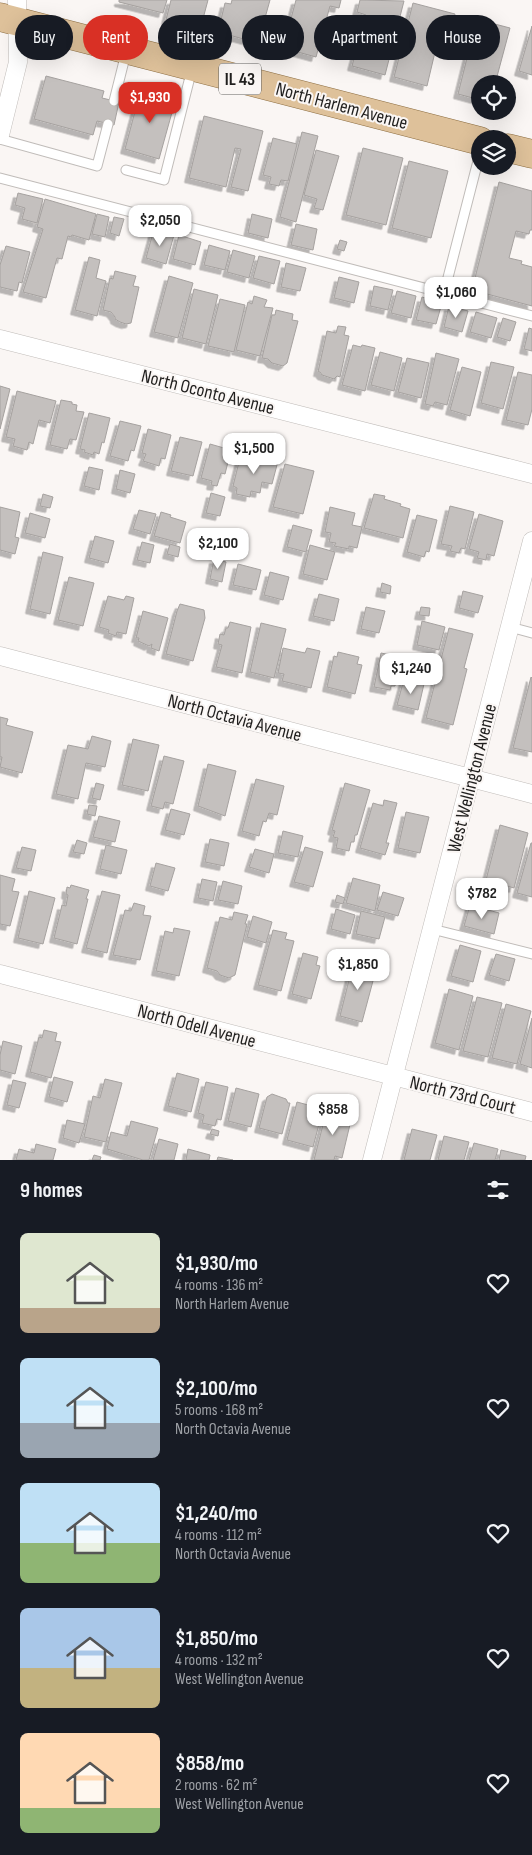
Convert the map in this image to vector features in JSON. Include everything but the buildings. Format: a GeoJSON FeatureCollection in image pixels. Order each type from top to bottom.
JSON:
{"type":"FeatureCollection","features":[{"type":"Feature","properties":{"kind":"main road","name":"North Harlem Avenue"},"geometry":{"type":"LineString","coordinates":[[11,13],[83,36]]}},
{"type":"Feature","properties":{"kind":"main road","name":"North Harlem Avenue"},"geometry":{"type":"LineString","coordinates":[[148,55],[471,139]]}},
{"type":"Feature","properties":{"kind":"main road"},"geometry":{"type":"LineString","coordinates":[[516,150],[532,154]]}},
{"type":"Feature","properties":{"kind":"street"},"geometry":{"type":"LineString","coordinates":[[0,135],[18,62],[11,13]]}},
{"type":"Feature","properties":{"kind":"street","name":"North Oconto Avenue"},"geometry":{"type":"LineString","coordinates":[[0,339],[532,474]]}},
{"type":"Feature","properties":{"kind":"street","name":"West Wellington Avenue"},"geometry":{"type":"LineString","coordinates":[[372,1160],[532,541]]}},
{"type":"Feature","properties":{"kind":"street","name":"North Octavia Avenue"},"geometry":{"type":"LineString","coordinates":[[0,656],[532,794]]}},
{"type":"Feature","properties":{"kind":"street","name":"North Odell Avenue"},"geometry":{"type":"LineString","coordinates":[[0,974],[394,1076]]}},
{"type":"Feature","properties":{"kind":"street","name":"North 73rd Court"},"geometry":{"type":"LineString","coordinates":[[394,1076],[532,1112]]}},
{"type":"Feature","properties":{"kind":"lane"},"geometry":{"type":"LineString","coordinates":[[114,101],[124,60]]}},
{"type":"Feature","properties":{"kind":"lane"},"geometry":{"type":"LineString","coordinates":[[126,170],[164,180],[193,66]]}},
{"type":"Feature","properties":{"kind":"lane"},"geometry":{"type":"LineString","coordinates":[[0,139],[97,166],[108,124]]}},
{"type":"Feature","properties":{"kind":"lane"},"geometry":{"type":"LineString","coordinates":[[444,293],[474,175]]}},
{"type":"Feature","properties":{"kind":"lane"},"geometry":{"type":"LineString","coordinates":[[0,178],[532,316]]}},
{"type":"Feature","properties":{"kind":"lane"},"geometry":{"type":"LineString","coordinates":[[510,627],[532,633]]}},
{"type":"Feature","properties":{"kind":"lane"},"geometry":{"type":"LineString","coordinates":[[432,929],[532,954]]}}]}
